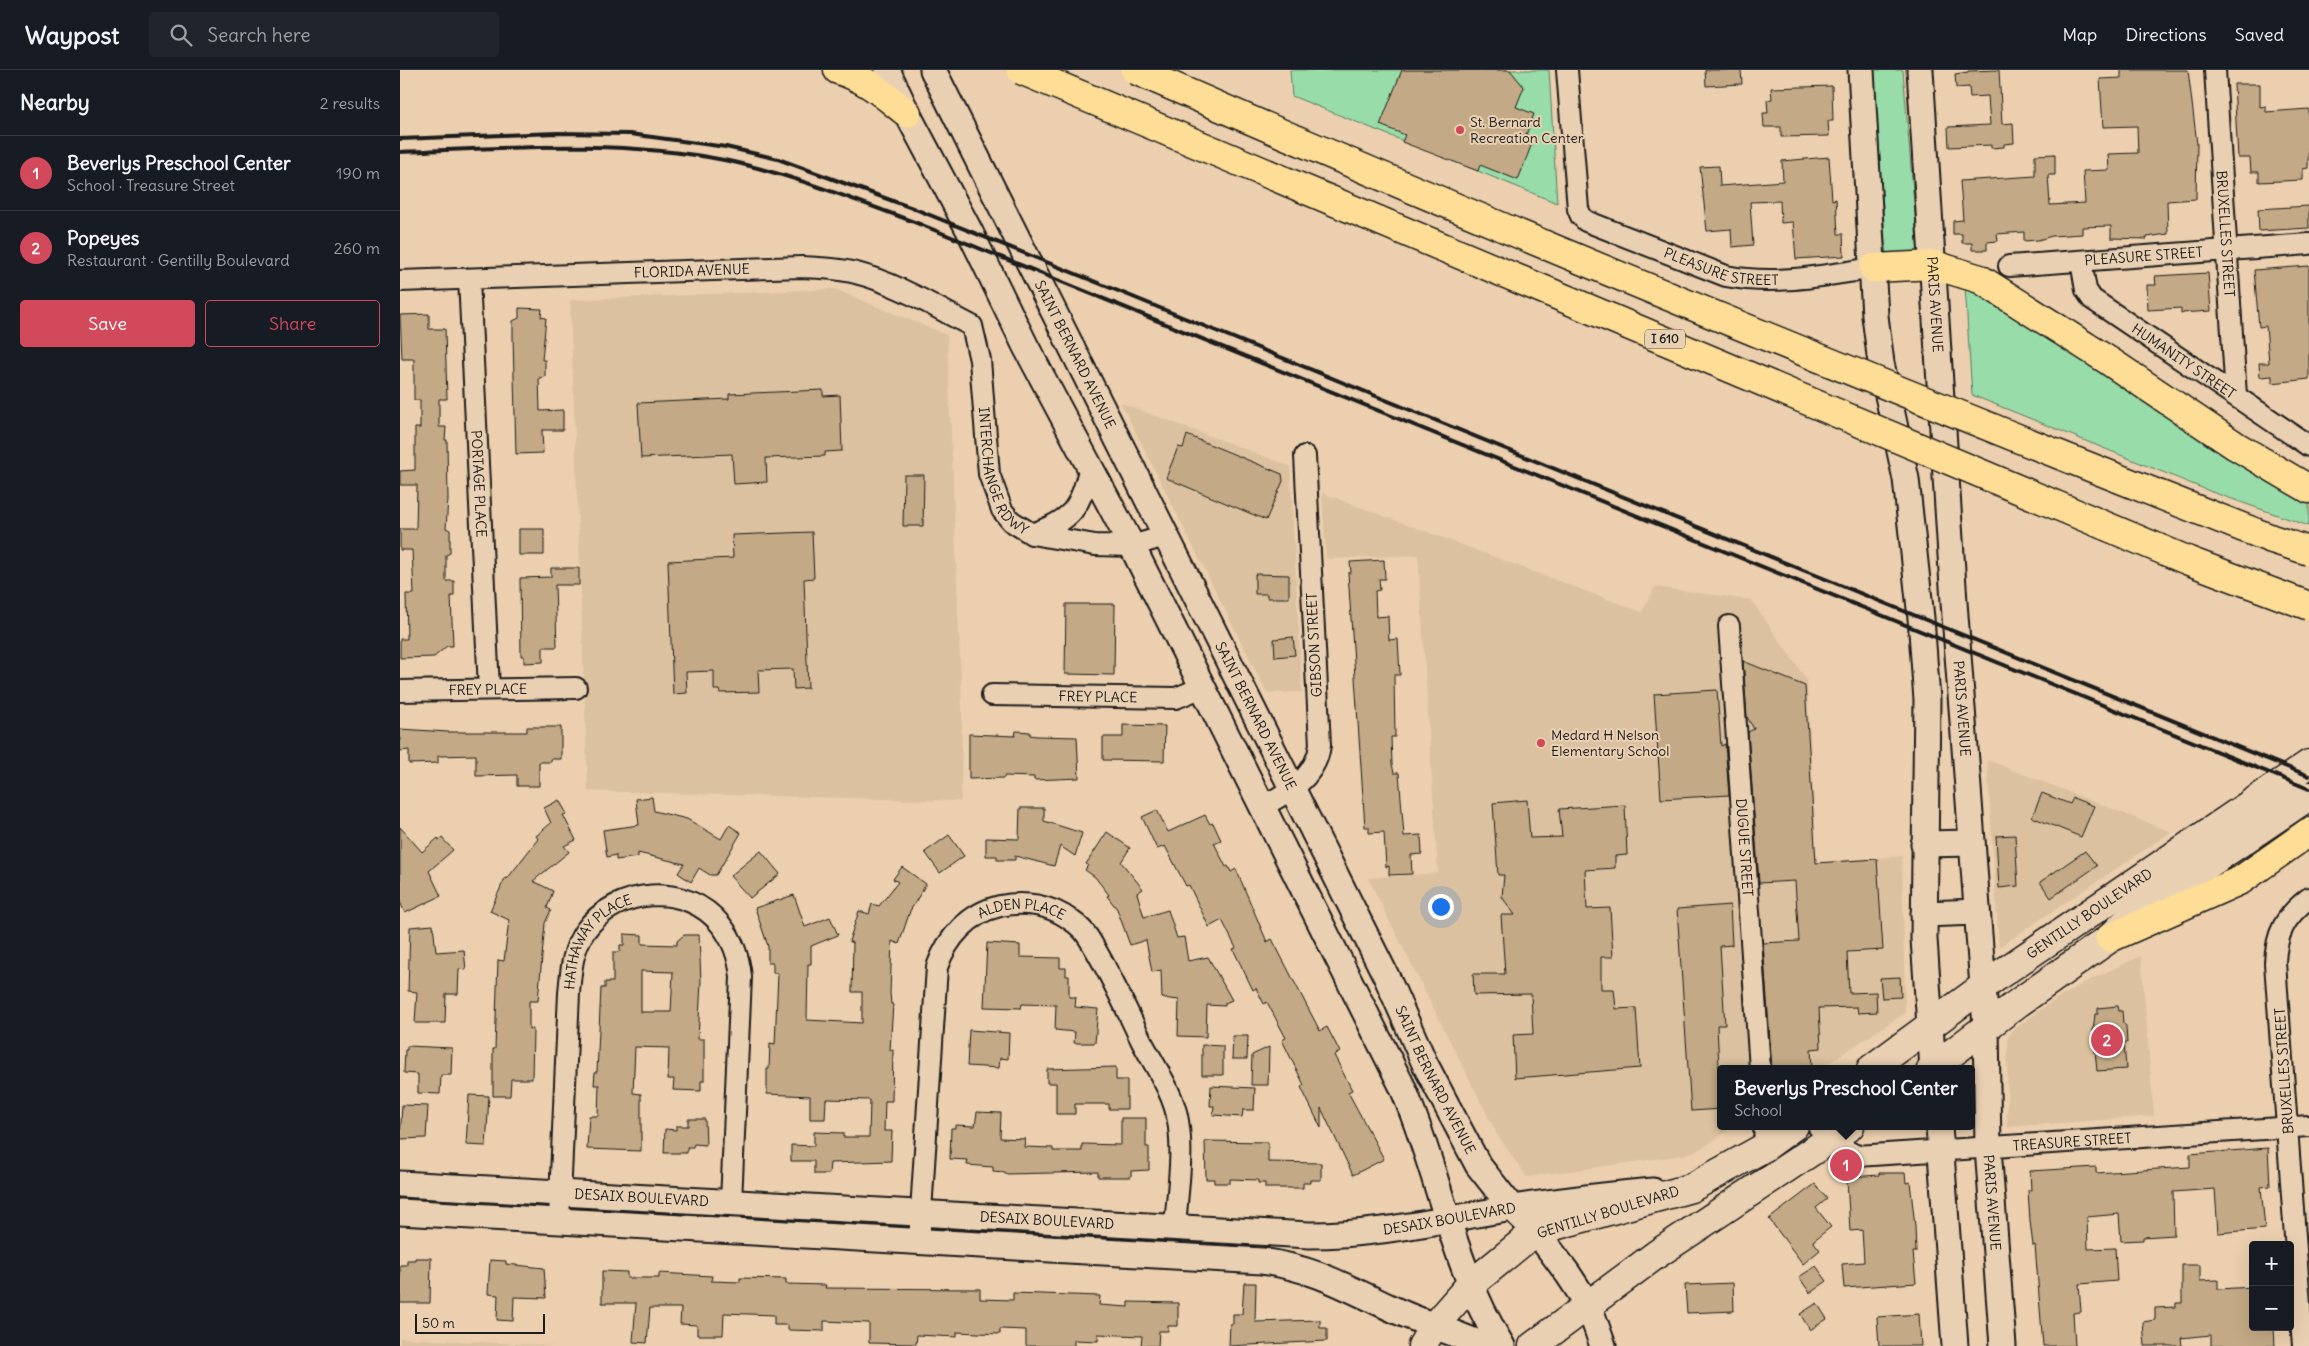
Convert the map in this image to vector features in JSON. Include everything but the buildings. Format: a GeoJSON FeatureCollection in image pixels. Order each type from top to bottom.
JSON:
{"type":"FeatureCollection","features":[{"type":"Feature","properties":{"kind":"highway"},"geometry":{"type":"LineString","coordinates":[[838,70],[865,80],[907,113]]}},
{"type":"Feature","properties":{"kind":"highway","name":"I 610"},"geometry":{"type":"LineString","coordinates":[[1021,70],[2190,561],[2309,606]]}},
{"type":"Feature","properties":{"kind":"highway"},"geometry":{"type":"LineString","coordinates":[[1135,70],[1358,167],[1842,367],[2272,539],[2309,551]]}},
{"type":"Feature","properties":{"kind":"highway"},"geometry":{"type":"LineString","coordinates":[[1874,268],[1934,265],[1980,279],[2236,446],[2309,488]]}},
{"type":"Feature","properties":{"kind":"highway"},"geometry":{"type":"LineString","coordinates":[[2110,938],[2241,880],[2309,832]]}},
{"type":"Feature","properties":{"kind":"main road","name":"GENTILLY BOULEVARD"},"geometry":{"type":"LineString","coordinates":[[1876,1065],[1983,986],[2309,764]]}},
{"type":"Feature","properties":{"kind":"main road","name":"GENTILLY BOULEVARD"},"geometry":{"type":"LineString","coordinates":[[1936,1065],[2110,938],[2132,916],[2309,796]]}},
{"type":"Feature","properties":{"kind":"main road","name":"GENTILLY BOULEVARD"},"geometry":{"type":"LineString","coordinates":[[1427,1336],[1469,1286],[1536,1231],[1691,1188],[1764,1137],[1783,1130]]}},
{"type":"Feature","properties":{"kind":"main road"},"geometry":{"type":"LineString","coordinates":[[1533,1346],[1657,1254],[1832,1131]]}},
{"type":"Feature","properties":{"kind":"street"},"geometry":{"type":"LineString","coordinates":[[887,70],[907,113],[1132,546],[1402,1086],[1418,1124],[1469,1286],[1487,1322],[1502,1346]]}},
{"type":"Feature","properties":{"kind":"street","name":"SAINT BERNARD AVENUE"},"geometry":{"type":"LineString","coordinates":[[933,70],[1387,978],[1425,1064],[1462,1137],[1478,1165],[1512,1208],[1536,1231],[1589,1306],[1603,1346]]}},
{"type":"Feature","properties":{"kind":"street","name":"PLEASURE STREET"},"geometry":{"type":"LineString","coordinates":[[1567,70],[1578,209],[1586,221],[1726,276],[1749,280],[1778,281],[1874,268]]}},
{"type":"Feature","properties":{"kind":"street"},"geometry":{"type":"LineString","coordinates":[[1860,70],[1876,316],[1881,363],[1906,479],[1921,618],[1927,700],[1924,914],[1932,1065]]}},
{"type":"Feature","properties":{"kind":"street","name":"PARIS AVENUE"},"geometry":{"type":"LineString","coordinates":[[1920,70],[1934,265],[1954,602],[1986,1027],[1988,1148],[2003,1346]]}},
{"type":"Feature","properties":{"kind":"street","name":"BRUXELLES STREET"},"geometry":{"type":"LineString","coordinates":[[2215,70],[2236,396]]}},
{"type":"Feature","properties":{"kind":"street","name":"PLEASURE STREET"},"geometry":{"type":"LineString","coordinates":[[2009,266],[2309,244]]}},
{"type":"Feature","properties":{"kind":"street","name":"HUMANITY STREET"},"geometry":{"type":"LineString","coordinates":[[2081,261],[2086,290],[2092,299],[2309,446]]}},
{"type":"Feature","properties":{"kind":"street","name":"FLORIDA AVENUE"},"geometry":{"type":"LineString","coordinates":[[400,281],[720,269],[832,268],[856,273],[881,282],[972,326]]}},
{"type":"Feature","properties":{"kind":"street","name":"PORTAGE PLACE"},"geometry":{"type":"LineString","coordinates":[[469,279],[489,689]]}},
{"type":"Feature","properties":{"kind":"street","name":"INTERCHANGE RDWY"},"geometry":{"type":"LineString","coordinates":[[972,326],[980,360],[989,474],[1002,510],[1011,521],[1032,534],[1095,545],[1132,546],[1165,536]]}},
{"type":"Feature","properties":{"kind":"street","name":"GIBSON STREET"},"geometry":{"type":"LineString","coordinates":[[1261,807],[1292,790],[1314,767],[1320,745],[1305,456]]}},
{"type":"Feature","properties":{"kind":"street"},"geometry":{"type":"LineString","coordinates":[[1032,534],[1054,526],[1077,508],[1090,467]]}},
{"type":"Feature","properties":{"kind":"street","name":"DUGUE STREET"},"geometry":{"type":"LineString","coordinates":[[1729,626],[1760,1065]]}},
{"type":"Feature","properties":{"kind":"street","name":"FREY PLACE"},"geometry":{"type":"LineString","coordinates":[[992,695],[1176,698],[1203,687]]}},
{"type":"Feature","properties":{"kind":"street","name":"FREY PLACE"},"geometry":{"type":"LineString","coordinates":[[400,691],[576,688]]}},
{"type":"Feature","properties":{"kind":"street"},"geometry":{"type":"LineString","coordinates":[[1924,844],[1972,843]]}},
{"type":"Feature","properties":{"kind":"street","name":"HATHAWAY PLACE"},"geometry":{"type":"LineString","coordinates":[[559,1221],[568,993],[573,958],[586,931],[601,915],[626,900],[654,895],[684,899],[709,913],[728,936],[739,962],[741,977],[731,1202]]}},
{"type":"Feature","properties":{"kind":"street","name":"BRUXELLES STREET"},"geometry":{"type":"LineString","coordinates":[[2303,1346],[2276,946],[2280,929],[2309,898]]}},
{"type":"Feature","properties":{"kind":"street","name":"ALDEN PLACE"},"geometry":{"type":"LineString","coordinates":[[919,1242],[935,981],[940,960],[946,947],[959,929],[976,916],[996,907],[1024,904],[1046,907],[1059,913],[1087,936],[1162,1081],[1178,1121],[1180,1140],[1175,1228]]}},
{"type":"Feature","properties":{"kind":"street"},"geometry":{"type":"LineString","coordinates":[[1924,914],[1978,912]]}},
{"type":"Feature","properties":{"kind":"street","name":"TREASURE STREET"},"geometry":{"type":"LineString","coordinates":[[1832,1131],[1858,1156],[1940,1138],[1988,1148],[2309,1126]]}},
{"type":"Feature","properties":{"kind":"street"},"geometry":{"type":"LineString","coordinates":[[1940,1138],[1954,1346]]}},
{"type":"Feature","properties":{"kind":"street","name":"DESAIX BOULEVARD"},"geometry":{"type":"LineString","coordinates":[[400,1184],[1175,1228],[1337,1235],[1392,1230],[1512,1208],[1622,1193],[1691,1188]]}},
{"type":"Feature","properties":{"kind":"street","name":"DESAIX BOULEVARD"},"geometry":{"type":"LineString","coordinates":[[400,1212],[1291,1264],[1339,1283],[1427,1336],[1486,1346]]}},
{"type":"Feature","properties":{"kind":"shaded area"},"geometry":{"type":"Polygon","coordinates":[[[834,289],[947,335],[962,709],[961,801],[588,791],[570,300],[834,289]]]}},
{"type":"Feature","properties":{"kind":"shaded area"},"geometry":{"type":"Polygon","coordinates":[[[1121,403],[1290,466],[1302,692],[1267,693],[1121,403]]]}},
{"type":"Feature","properties":{"kind":"shaded area","name":"Medard H Nelson Elementary School"},"geometry":{"type":"Polygon","coordinates":[[[1322,493],[1642,612],[1655,587],[1751,600],[1807,680],[1817,862],[1902,856],[1905,1013],[1825,1065],[1717,1065],[1717,1130],[1728,1130],[1701,1149],[1683,1155],[1527,1177],[1498,1136],[1368,878],[1438,873],[1418,555],[1326,559],[1322,493]]]}},
{"type":"Feature","properties":{"kind":"shaded area"},"geometry":{"type":"Polygon","coordinates":[[[1987,760],[2171,832],[1999,947],[1987,760]]]}},
{"type":"Feature","properties":{"kind":"shaded area"},"geometry":{"type":"Polygon","coordinates":[[[2141,956],[2154,1116],[2007,1127],[2008,1038],[2013,1030],[2053,1001],[2086,982],[2141,956]]]}},
{"type":"Feature","properties":{"kind":"shaded area"},"geometry":{"type":"Polygon","coordinates":[[[400,1338],[555,1346],[400,1346],[400,1338]]]}},
{"type":"Feature","properties":{"kind":"green space"},"geometry":{"type":"Polygon","coordinates":[[[1290,70],[1549,70],[1557,203],[1292,96],[1290,70]]]}},
{"type":"Feature","properties":{"kind":"green space"},"geometry":{"type":"Polygon","coordinates":[[[1874,70],[1903,70],[1918,252],[1886,255],[1874,70]]]}},
{"type":"Feature","properties":{"kind":"green space"},"geometry":{"type":"Polygon","coordinates":[[[1965,285],[2309,500],[2309,526],[2212,492],[1972,395],[1965,285]]]}},
{"type":"Feature","properties":{"kind":"railway"},"geometry":{"type":"LineString","coordinates":[[400,139],[557,133],[630,134],[726,147],[778,159],[915,209],[2309,776]]}},
{"type":"Feature","properties":{"kind":"railway"},"geometry":{"type":"LineString","coordinates":[[400,152],[522,147],[643,149],[684,153],[724,160],[799,180],[922,225],[2309,789]]}},
{"type":"Feature","properties":{"kind":"place","name":"St. Bernard Recreation Center"},"geometry":{"type":"Point","coordinates":[1460,130]}},
{"type":"Feature","properties":{"kind":"place","name":"Medard H Nelson Elementary School"},"geometry":{"type":"Point","coordinates":[1541,743]}},
{"type":"Feature","properties":{"kind":"place","name":"Popeyes"},"geometry":{"type":"Point","coordinates":[2107,1040]}},
{"type":"Feature","properties":{"kind":"place","name":"Beverlys Preschool Center"},"geometry":{"type":"Point","coordinates":[1846,1165]}}]}
